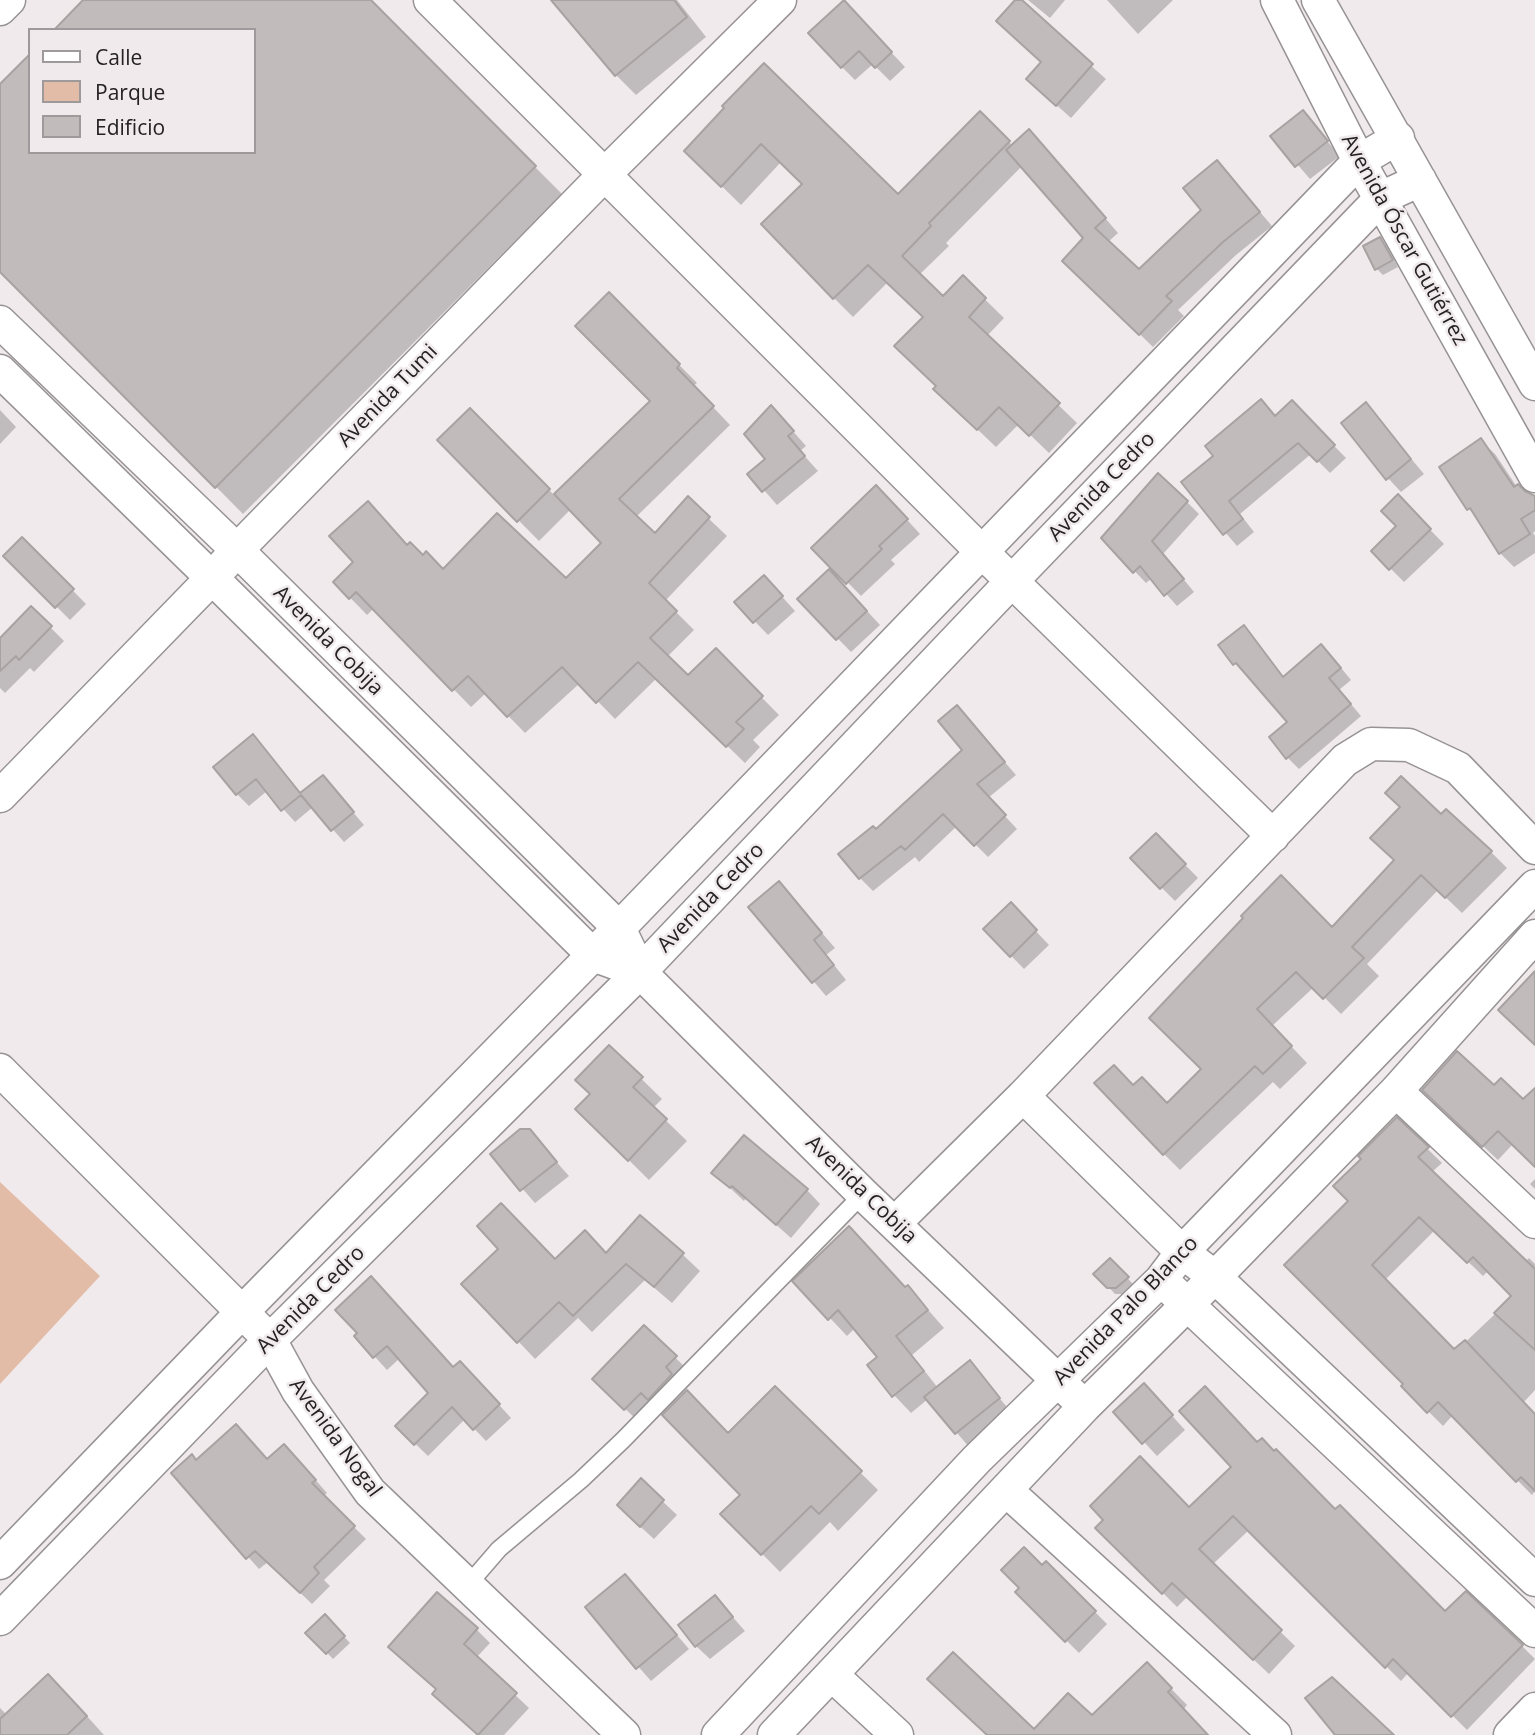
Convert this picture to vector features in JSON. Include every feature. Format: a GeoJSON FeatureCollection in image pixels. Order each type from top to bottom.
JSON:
{"type":"FeatureCollection","features":[{"type":"Feature","properties":{"kind":"street"},"geometry":{"type":"LineString","coordinates":[[0,9],[9,0]]}},
{"type":"Feature","properties":{"kind":"street"},"geometry":{"type":"LineString","coordinates":[[430,0],[982,552],[1273,836]]}},
{"type":"Feature","properties":{"kind":"street","name":"Avenida Tumi"},"geometry":{"type":"LineString","coordinates":[[0,796],[605,174],[780,0]]}},
{"type":"Feature","properties":{"kind":"street","name":"Avenida Óscar Gutiérrez"},"geometry":{"type":"LineString","coordinates":[[1277,0],[1359,160],[1535,477]]}},
{"type":"Feature","properties":{"kind":"street","name":"Avenida Óscar Gutiérrez"},"geometry":{"type":"LineString","coordinates":[[1318,0],[1420,180],[1526,347],[1535,384]]}},
{"type":"Feature","properties":{"kind":"street","name":"Avenida Cedro"},"geometry":{"type":"LineString","coordinates":[[0,1563],[242,1312],[593,956],[1359,160],[1398,138]]}},
{"type":"Feature","properties":{"kind":"street","name":"Avenida Cedro"},"geometry":{"type":"LineString","coordinates":[[0,1619],[270,1340],[640,972],[1381,198],[1420,180]]}},
{"type":"Feature","properties":{"kind":"street","name":"Avenida Cobija"},"geometry":{"type":"LineString","coordinates":[[0,322],[237,550],[619,928],[640,972],[863,1194],[1085,1406]]}},
{"type":"Feature","properties":{"kind":"street"},"geometry":{"type":"LineString","coordinates":[[1475,372],[1526,347]]}},
{"type":"Feature","properties":{"kind":"street","name":"Avenida Cobija"},"geometry":{"type":"LineString","coordinates":[[0,371],[593,956],[640,972]]}},
{"type":"Feature","properties":{"kind":"street"},"geometry":{"type":"LineString","coordinates":[[895,1223],[1023,1096],[1345,760],[1371,744],[1409,745],[1458,768],[1535,848]]}},
{"type":"Feature","properties":{"kind":"street","name":"Avenida Palo Blanco"},"geometry":{"type":"LineString","coordinates":[[718,1735],[977,1460],[1161,1280],[1182,1252],[1535,886]]}},
{"type":"Feature","properties":{"kind":"street","name":"Avenida Palo Blanco"},"geometry":{"type":"LineString","coordinates":[[774,1735],[1085,1406],[1215,1278],[1396,1091],[1535,936]]}},
{"type":"Feature","properties":{"kind":"street","name":"Avenida Nogal"},"geometry":{"type":"LineString","coordinates":[[0,1070],[270,1340],[298,1391],[370,1492],[624,1735]]}},
{"type":"Feature","properties":{"kind":"street"},"geometry":{"type":"LineString","coordinates":[[1396,1091],[1535,1222]]}},
{"type":"Feature","properties":{"kind":"street"},"geometry":{"type":"LineString","coordinates":[[1023,1096],[1182,1252],[1215,1278],[1535,1580]]}},
{"type":"Feature","properties":{"kind":"street"},"geometry":{"type":"LineString","coordinates":[[1161,1280],[1535,1631]]}},
{"type":"Feature","properties":{"kind":"street"},"geometry":{"type":"LineString","coordinates":[[1006,1490],[1275,1735]]}},
{"type":"Feature","properties":{"kind":"street"},"geometry":{"type":"LineString","coordinates":[[832,1675],[897,1735]]}},
{"type":"Feature","properties":{"kind":"street"},"geometry":{"type":"LineString","coordinates":[[1510,1735],[1535,1709]]}},
{"type":"Feature","properties":{"kind":"lane"},"geometry":{"type":"LineString","coordinates":[[467,1586],[499,1549],[581,1480],[623,1440],[863,1194]]}},
{"type":"Feature","properties":{"kind":"green space"},"geometry":{"type":"Polygon","coordinates":[[[0,1182],[100,1276],[0,1384],[0,1182]]]}},
{"type":"Feature","properties":{"kind":"building"},"geometry":{"type":"Polygon","coordinates":[[[83,0],[371,0],[536,166],[215,488],[0,272],[0,84],[28,56],[28,154],[256,154],[256,28],[56,28],[83,0]]]}},
{"type":"Feature","properties":{"kind":"building"},"geometry":{"type":"Polygon","coordinates":[[[551,0],[674,0],[687,17],[615,76],[551,0]]]}},
{"type":"Feature","properties":{"kind":"building"},"geometry":{"type":"Polygon","coordinates":[[[844,0],[892,52],[875,68],[859,51],[841,68],[808,33],[844,0]]]}},
{"type":"Feature","properties":{"kind":"building"},"geometry":{"type":"Polygon","coordinates":[[[1015,0],[1022,0],[1093,64],[1056,106],[1026,79],[1041,62],[996,21],[1015,0]]]}},
{"type":"Feature","properties":{"kind":"building"},"geometry":{"type":"Polygon","coordinates":[[[764,63],[898,194],[980,111],[1010,141],[929,223],[931,226],[902,256],[943,296],[963,275],[986,298],[969,317],[1060,403],[1029,436],[999,407],[977,430],[933,389],[936,386],[894,346],[923,317],[868,265],[833,299],[761,224],[802,184],[761,144],[721,187],[684,151],[724,108],[722,106],[764,63]]]}},
{"type":"Feature","properties":{"kind":"building"},"geometry":{"type":"Polygon","coordinates":[[[1303,110],[1328,141],[1295,167],[1270,136],[1303,110]]]}},
{"type":"Feature","properties":{"kind":"building"},"geometry":{"type":"Polygon","coordinates":[[[1029,129],[1106,218],[1095,228],[1139,269],[1201,210],[1183,188],[1217,160],[1260,212],[1223,242],[1166,296],[1172,301],[1139,335],[1062,261],[1083,238],[1006,150],[1029,129]]]}},
{"type":"Feature","properties":{"kind":"building"},"geometry":{"type":"Polygon","coordinates":[[[1380,237],[1393,260],[1375,270],[1363,246],[1380,237]]]}},
{"type":"Feature","properties":{"kind":"building"},"geometry":{"type":"Polygon","coordinates":[[[609,292],[680,364],[677,368],[714,406],[619,499],[655,533],[688,496],[710,517],[649,583],[677,611],[650,638],[688,675],[716,648],[763,696],[736,722],[744,729],[726,747],[638,662],[596,703],[562,667],[507,717],[468,676],[452,691],[356,592],[349,599],[333,582],[353,562],[329,536],[368,501],[407,545],[410,542],[423,555],[426,551],[443,569],[497,513],[566,578],[601,543],[554,494],[650,401],[575,326],[609,292]]]}},
{"type":"Feature","properties":{"kind":"building"},"geometry":{"type":"Polygon","coordinates":[[[1261,399],[1275,416],[1292,400],[1335,445],[1317,462],[1298,443],[1229,501],[1243,519],[1223,535],[1181,482],[1213,456],[1205,446],[1261,399]]]}},
{"type":"Feature","properties":{"kind":"building"},"geometry":{"type":"Polygon","coordinates":[[[1366,402],[1411,459],[1386,480],[1341,423],[1366,402]]]}},
{"type":"Feature","properties":{"kind":"building"},"geometry":{"type":"Polygon","coordinates":[[[771,405],[794,431],[788,436],[805,456],[762,492],[747,474],[765,459],[744,434],[771,405]]]}},
{"type":"Feature","properties":{"kind":"building"},"geometry":{"type":"Polygon","coordinates":[[[470,408],[550,489],[517,522],[437,440],[470,408]]]}},
{"type":"Feature","properties":{"kind":"building"},"geometry":{"type":"Polygon","coordinates":[[[1481,438],[1514,487],[1518,484],[1535,496],[1535,510],[1521,519],[1530,534],[1499,554],[1470,508],[1467,510],[1439,467],[1481,438]]]}},
{"type":"Feature","properties":{"kind":"building"},"geometry":{"type":"Polygon","coordinates":[[[1158,473],[1188,501],[1152,541],[1184,579],[1164,596],[1140,566],[1133,573],[1101,538],[1158,473]]]}},
{"type":"Feature","properties":{"kind":"building"},"geometry":{"type":"Polygon","coordinates":[[[876,485],[908,519],[879,546],[882,549],[846,584],[811,548],[876,485]]]}},
{"type":"Feature","properties":{"kind":"building"},"geometry":{"type":"Polygon","coordinates":[[[1398,494],[1431,529],[1389,570],[1371,551],[1396,526],[1381,511],[1398,494]]]}},
{"type":"Feature","properties":{"kind":"building"},"geometry":{"type":"Polygon","coordinates":[[[22,537],[74,589],[55,608],[3,556],[22,537]]]}},
{"type":"Feature","properties":{"kind":"building"},"geometry":{"type":"Polygon","coordinates":[[[829,569],[867,611],[836,640],[797,599],[829,569]]]}},
{"type":"Feature","properties":{"kind":"building"},"geometry":{"type":"Polygon","coordinates":[[[764,575],[783,596],[753,623],[734,602],[764,575]]]}},
{"type":"Feature","properties":{"kind":"building"},"geometry":{"type":"Polygon","coordinates":[[[31,606],[52,626],[19,660],[16,656],[0,671],[0,638],[31,606]]]}},
{"type":"Feature","properties":{"kind":"building"},"geometry":{"type":"Polygon","coordinates":[[[1244,625],[1283,677],[1321,644],[1341,668],[1329,678],[1351,704],[1286,759],[1269,737],[1287,722],[1236,663],[1233,665],[1218,645],[1244,625]]]}},
{"type":"Feature","properties":{"kind":"building"},"geometry":{"type":"Polygon","coordinates":[[[957,705],[1005,762],[977,784],[1006,815],[974,846],[943,814],[905,850],[901,846],[859,879],[838,854],[873,826],[876,829],[962,750],[938,721],[957,705]]]}},
{"type":"Feature","properties":{"kind":"building"},"geometry":{"type":"Polygon","coordinates":[[[253,734],[300,793],[323,775],[354,812],[331,831],[301,795],[281,811],[256,779],[236,795],[213,767],[253,734]]]}},
{"type":"Feature","properties":{"kind":"building"},"geometry":{"type":"Polygon","coordinates":[[[1401,776],[1441,814],[1446,809],[1492,851],[1445,898],[1421,875],[1352,947],[1364,958],[1323,999],[1296,972],[1257,1009],[1292,1046],[1263,1074],[1255,1066],[1163,1155],[1094,1083],[1114,1065],[1133,1085],[1142,1077],[1167,1103],[1201,1069],[1149,1018],[1281,875],[1332,927],[1394,860],[1370,838],[1400,807],[1385,793],[1401,776]]]}},
{"type":"Feature","properties":{"kind":"building"},"geometry":{"type":"Polygon","coordinates":[[[1156,833],[1186,864],[1160,889],[1130,858],[1156,833]]]}},
{"type":"Feature","properties":{"kind":"building"},"geometry":{"type":"Polygon","coordinates":[[[779,881],[822,933],[814,940],[834,965],[812,983],[748,907],[779,881]]]}},
{"type":"Feature","properties":{"kind":"building"},"geometry":{"type":"Polygon","coordinates":[[[1011,902],[1037,930],[1010,957],[983,929],[1011,902]]]}},
{"type":"Feature","properties":{"kind":"building"},"geometry":{"type":"Polygon","coordinates":[[[1535,971],[1535,1045],[1498,1010],[1535,971]]]}},
{"type":"Feature","properties":{"kind":"building"},"geometry":{"type":"Polygon","coordinates":[[[609,1045],[643,1077],[633,1087],[667,1119],[628,1161],[575,1109],[590,1094],[575,1080],[609,1045]]]}},
{"type":"Feature","properties":{"kind":"building"},"geometry":{"type":"Polygon","coordinates":[[[1457,1051],[1494,1085],[1501,1078],[1523,1099],[1535,1088],[1535,1167],[1498,1131],[1482,1147],[1422,1090],[1457,1051]]]}},
{"type":"Feature","properties":{"kind":"building"},"geometry":{"type":"Polygon","coordinates":[[[1397,1117],[1429,1147],[1418,1157],[1535,1269],[1535,1350],[1494,1313],[1511,1296],[1473,1257],[1467,1263],[1419,1217],[1372,1265],[1454,1349],[1465,1340],[1535,1414],[1535,1491],[1521,1477],[1516,1482],[1438,1402],[1427,1413],[1401,1386],[1403,1384],[1284,1265],[1348,1201],[1333,1186],[1361,1159],[1358,1156],[1397,1117]]]}},
{"type":"Feature","properties":{"kind":"building"},"geometry":{"type":"Polygon","coordinates":[[[520,1129],[530,1129],[557,1162],[520,1191],[490,1154],[520,1129]]]}},
{"type":"Feature","properties":{"kind":"building"},"geometry":{"type":"Polygon","coordinates":[[[744,1135],[808,1189],[776,1225],[732,1186],[730,1188],[711,1173],[744,1135]]]}},
{"type":"Feature","properties":{"kind":"building"},"geometry":{"type":"Polygon","coordinates":[[[501,1203],[555,1259],[585,1230],[606,1253],[640,1215],[684,1253],[654,1287],[626,1264],[573,1316],[559,1302],[517,1343],[461,1284],[498,1249],[477,1226],[501,1203]]]}},
{"type":"Feature","properties":{"kind":"building"},"geometry":{"type":"Polygon","coordinates":[[[849,1226],[905,1287],[908,1285],[928,1310],[896,1336],[924,1371],[892,1397],[867,1365],[877,1357],[838,1310],[828,1320],[792,1281],[849,1226]]]}},
{"type":"Feature","properties":{"kind":"building"},"geometry":{"type":"Polygon","coordinates":[[[1110,1258],[1129,1277],[1116,1288],[1107,1288],[1093,1274],[1110,1258]]]}},
{"type":"Feature","properties":{"kind":"building"},"geometry":{"type":"Polygon","coordinates":[[[371,1276],[453,1367],[460,1361],[500,1404],[473,1430],[452,1407],[414,1445],[395,1426],[428,1393],[387,1346],[373,1358],[354,1336],[357,1333],[335,1310],[371,1276]]]}},
{"type":"Feature","properties":{"kind":"building"},"geometry":{"type":"Polygon","coordinates":[[[644,1325],[677,1356],[666,1367],[672,1374],[648,1400],[641,1393],[624,1410],[592,1379],[644,1325]]]}},
{"type":"Feature","properties":{"kind":"building"},"geometry":{"type":"Polygon","coordinates":[[[970,1360],[1000,1398],[955,1434],[924,1397],[970,1360]]]}},
{"type":"Feature","properties":{"kind":"building"},"geometry":{"type":"Polygon","coordinates":[[[1144,1383],[1173,1415],[1142,1444],[1113,1412],[1144,1383]]]}},
{"type":"Feature","properties":{"kind":"building"},"geometry":{"type":"Polygon","coordinates":[[[775,1386],[862,1471],[819,1514],[811,1506],[761,1555],[720,1514],[740,1495],[662,1415],[687,1390],[728,1433],[775,1386]]]}},
{"type":"Feature","properties":{"kind":"building"},"geometry":{"type":"Polygon","coordinates":[[[1205,1386],[1257,1442],[1262,1438],[1274,1451],[1276,1449],[1335,1509],[1340,1505],[1445,1611],[1466,1591],[1523,1645],[1451,1717],[1393,1659],[1385,1668],[1233,1516],[1199,1549],[1282,1630],[1253,1660],[1172,1583],[1162,1594],[1095,1528],[1103,1520],[1090,1506],[1140,1456],[1189,1507],[1231,1467],[1179,1411],[1205,1386]]]}},
{"type":"Feature","properties":{"kind":"building"},"geometry":{"type":"Polygon","coordinates":[[[236,1424],[267,1459],[284,1444],[316,1480],[312,1483],[355,1526],[314,1567],[319,1573],[300,1593],[255,1551],[246,1559],[171,1473],[192,1454],[196,1460],[236,1424]]]}},
{"type":"Feature","properties":{"kind":"building"},"geometry":{"type":"Polygon","coordinates":[[[641,1478],[664,1500],[640,1527],[617,1505],[641,1478]]]}},
{"type":"Feature","properties":{"kind":"building"},"geometry":{"type":"Polygon","coordinates":[[[1024,1547],[1042,1565],[1046,1561],[1096,1611],[1065,1642],[1015,1592],[1019,1588],[1001,1570],[1024,1547]]]}},
{"type":"Feature","properties":{"kind":"building"},"geometry":{"type":"Polygon","coordinates":[[[625,1574],[677,1635],[636,1669],[585,1607],[625,1574]]]}},
{"type":"Feature","properties":{"kind":"building"},"geometry":{"type":"Polygon","coordinates":[[[437,1592],[478,1628],[464,1644],[517,1693],[478,1735],[432,1694],[436,1689],[388,1647],[437,1592]]]}},
{"type":"Feature","properties":{"kind":"building"},"geometry":{"type":"Polygon","coordinates":[[[715,1595],[733,1617],[695,1647],[678,1625],[715,1595]]]}},
{"type":"Feature","properties":{"kind":"building"},"geometry":{"type":"Polygon","coordinates":[[[325,1614],[345,1636],[326,1654],[305,1633],[325,1614]]]}},
{"type":"Feature","properties":{"kind":"building"},"geometry":{"type":"Polygon","coordinates":[[[953,1652],[1034,1729],[1068,1693],[1092,1715],[1147,1662],[1172,1688],[1168,1692],[1208,1735],[987,1735],[927,1679],[953,1652]]]}},
{"type":"Feature","properties":{"kind":"building"},"geometry":{"type":"Polygon","coordinates":[[[48,1674],[87,1716],[67,1735],[0,1735],[0,1719],[48,1674]]]}},
{"type":"Feature","properties":{"kind":"building"},"geometry":{"type":"Polygon","coordinates":[[[1332,1677],[1394,1735],[1335,1735],[1305,1698],[1332,1677]]]}}]}
